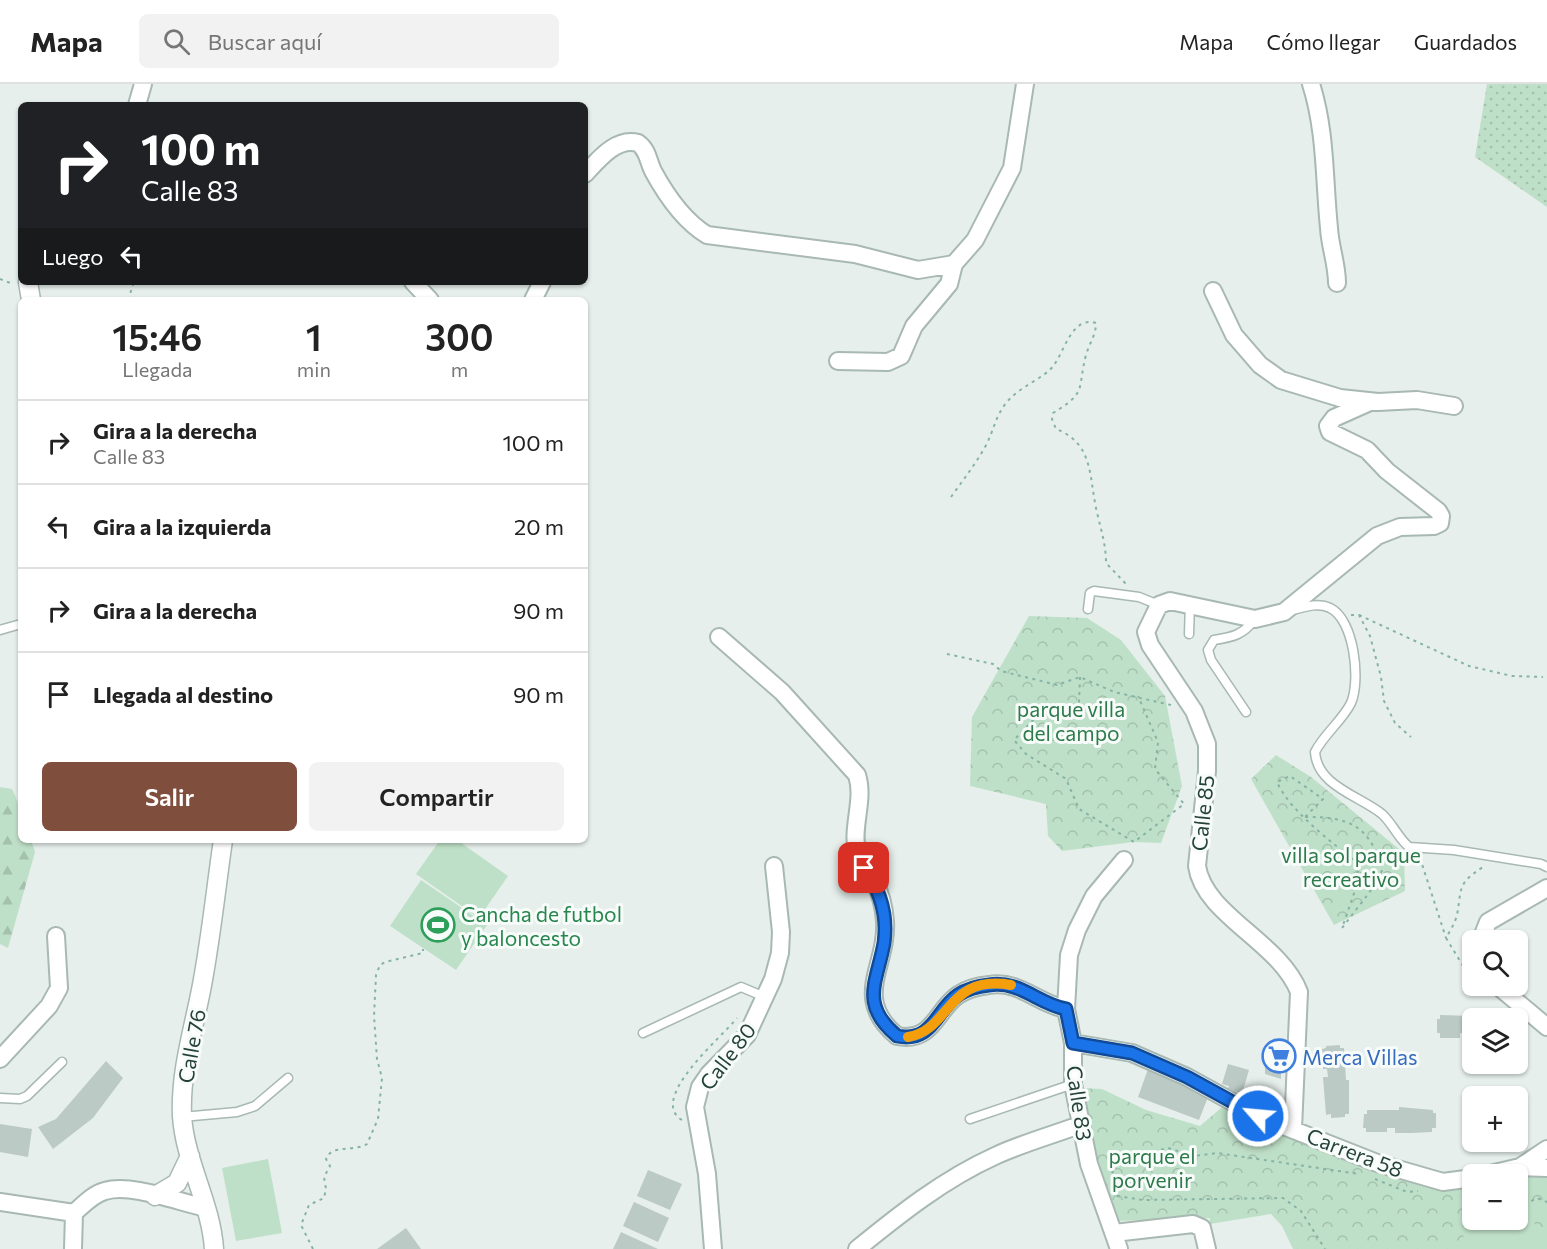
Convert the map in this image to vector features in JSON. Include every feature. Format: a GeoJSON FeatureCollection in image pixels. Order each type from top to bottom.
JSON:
{"type":"FeatureCollection","features":[{"type":"Feature","properties":{"kind":"street"},"geometry":{"type":"LineString","coordinates":[[138,102],[143,84]]}},
{"type":"Feature","properties":{"kind":"street"},"geometry":{"type":"LineString","coordinates":[[838,361],[888,362],[901,356],[914,326],[949,285],[954,264],[975,240],[1012,168],[1024,109],[1025,84]]}},
{"type":"Feature","properties":{"kind":"street"},"geometry":{"type":"LineString","coordinates":[[1311,84],[1323,140],[1330,246],[1337,260],[1337,283]]}},
{"type":"Feature","properties":{"kind":"street"},"geometry":{"type":"LineString","coordinates":[[588,171],[611,149],[632,141],[642,145],[653,170],[688,222],[707,235],[855,254],[918,270],[954,264]]}},
{"type":"Feature","properties":{"kind":"street"},"geometry":{"type":"LineString","coordinates":[[415,285],[427,297]]}},
{"type":"Feature","properties":{"kind":"street"},"geometry":{"type":"LineString","coordinates":[[1213,291],[1234,335],[1267,370],[1281,380],[1340,398],[1370,402],[1417,400],[1454,406]]}},
{"type":"Feature","properties":{"kind":"street"},"geometry":{"type":"LineString","coordinates":[[1159,605],[1170,601],[1190,603],[1255,619],[1284,612],[1377,536],[1400,527],[1434,526],[1440,523],[1441,516],[1438,511],[1387,471],[1367,450],[1330,432],[1328,426],[1334,418],[1370,402]]}},
{"type":"Feature","properties":{"kind":"street","name":"Calle 85"},"geometry":{"type":"LineString","coordinates":[[1159,605],[1146,632],[1150,645],[1194,711],[1207,744],[1207,771],[1197,867],[1198,877],[1217,903],[1293,975],[1299,992],[1293,1129]]}},
{"type":"Feature","properties":{"kind":"street"},"geometry":{"type":"LineString","coordinates":[[718,637],[782,692],[857,775],[860,790],[855,817],[858,853],[878,890],[885,921],[884,943],[874,976],[873,994],[881,1020],[888,1028],[897,1036],[916,1035],[938,1020],[958,995],[989,985],[1002,984],[1020,988],[1050,1005],[1066,1009]]}},
{"type":"Feature","properties":{"kind":"street","name":"Calle 76"},"geometry":{"type":"LineString","coordinates":[[214,1249],[206,1208],[190,1156],[182,1117],[184,1073],[202,984],[223,843]]}},
{"type":"Feature","properties":{"kind":"street","name":"Calle 83"},"geometry":{"type":"LineString","coordinates":[[1116,1241],[1094,1182],[1073,1084],[1073,1043],[1066,1009],[1069,955],[1077,930],[1094,896],[1124,860]]}},
{"type":"Feature","properties":{"kind":"street","name":"Calle 80"},"geometry":{"type":"LineString","coordinates":[[713,1249],[707,1174],[696,1117],[696,1097],[708,1074],[747,1035],[765,998],[780,953],[782,932],[774,866]]}},
{"type":"Feature","properties":{"kind":"street"},"geometry":{"type":"LineString","coordinates":[[1485,930],[1488,922],[1547,888]]}},
{"type":"Feature","properties":{"kind":"street"},"geometry":{"type":"LineString","coordinates":[[0,1059],[49,1006],[58,988],[56,936]]}},
{"type":"Feature","properties":{"kind":"street"},"geometry":{"type":"LineString","coordinates":[[1510,996],[1547,1027]]}},
{"type":"Feature","properties":{"kind":"street","name":"Carrera 58"},"geometry":{"type":"LineString","coordinates":[[1073,1043],[1132,1053],[1187,1077],[1258,1116],[1377,1163],[1443,1182],[1462,1179]]}},
{"type":"Feature","properties":{"kind":"street"},"geometry":{"type":"LineString","coordinates":[[857,1249],[914,1203],[962,1173],[995,1156],[1082,1124]]}},
{"type":"Feature","properties":{"kind":"street"},"geometry":{"type":"LineString","coordinates":[[1524,1164],[1547,1149]]}},
{"type":"Feature","properties":{"kind":"street"},"geometry":{"type":"LineString","coordinates":[[148,1194],[177,1184],[190,1156]]}},
{"type":"Feature","properties":{"kind":"street"},"geometry":{"type":"LineString","coordinates":[[1528,1167],[1547,1168]]}},
{"type":"Feature","properties":{"kind":"street"},"geometry":{"type":"LineString","coordinates":[[73,1249],[74,1213],[103,1191],[122,1189],[206,1208]]}},
{"type":"Feature","properties":{"kind":"street"},"geometry":{"type":"LineString","coordinates":[[0,1202],[74,1213]]}},
{"type":"Feature","properties":{"kind":"street"},"geometry":{"type":"LineString","coordinates":[[1116,1241],[1193,1224],[1202,1228],[1207,1249]]}},
{"type":"Feature","properties":{"kind":"lane"},"geometry":{"type":"LineString","coordinates":[[1088,609],[1090,593],[1094,591],[1139,597],[1159,605]]}},
{"type":"Feature","properties":{"kind":"lane"},"geometry":{"type":"LineString","coordinates":[[1189,634],[1190,603]]}},
{"type":"Feature","properties":{"kind":"lane"},"geometry":{"type":"LineString","coordinates":[[1284,612],[1320,605],[1330,608],[1338,614],[1348,634],[1354,655],[1356,671],[1354,692],[1344,713],[1318,746],[1316,761],[1322,772],[1345,792],[1363,801],[1388,820],[1401,840],[1409,847],[1438,848],[1547,867]]}},
{"type":"Feature","properties":{"kind":"lane"},"geometry":{"type":"LineString","coordinates":[[1246,712],[1211,660],[1208,650],[1214,639],[1238,635],[1247,630],[1255,619]]}},
{"type":"Feature","properties":{"kind":"lane"},"geometry":{"type":"LineString","coordinates":[[0,630],[18,625]]}},
{"type":"Feature","properties":{"kind":"lane"},"geometry":{"type":"LineString","coordinates":[[643,1033],[741,987],[765,998]]}},
{"type":"Feature","properties":{"kind":"lane"},"geometry":{"type":"LineString","coordinates":[[0,1098],[20,1100],[27,1096],[62,1062]]}},
{"type":"Feature","properties":{"kind":"lane"},"geometry":{"type":"LineString","coordinates":[[182,1117],[237,1112],[255,1106],[288,1078]]}},
{"type":"Feature","properties":{"kind":"lane"},"geometry":{"type":"LineString","coordinates":[[970,1119],[1073,1084]]}},
{"type":"Feature","properties":{"kind":"path"},"geometry":{"type":"LineString","coordinates":[[951,497],[977,461],[987,444],[999,412],[1009,399],[1054,365],[1068,337],[1081,325],[1090,321],[1096,323],[1096,331],[1085,357],[1080,390],[1070,402],[1053,412],[1052,419],[1056,429],[1067,433],[1086,455],[1092,470],[1092,488],[1106,543],[1106,563],[1139,597]]}},
{"type":"Feature","properties":{"kind":"path"},"geometry":{"type":"LineString","coordinates":[[1338,614],[1359,615],[1469,666],[1512,676],[1543,677]]}},
{"type":"Feature","properties":{"kind":"path"},"geometry":{"type":"LineString","coordinates":[[1359,615],[1370,636],[1381,677],[1384,701],[1395,723],[1411,737]]}},
{"type":"Feature","properties":{"kind":"path"},"geometry":{"type":"LineString","coordinates":[[947,654],[993,664],[1001,671],[1057,686],[1080,677],[1114,692],[1194,711]]}},
{"type":"Feature","properties":{"kind":"path"},"geometry":{"type":"LineString","coordinates":[[1080,677],[1079,703],[1060,712],[1036,717],[1014,740],[1026,754],[1066,779],[1079,809],[1134,842],[1184,804],[1155,769],[1158,742],[1138,696]]}},
{"type":"Feature","properties":{"kind":"path"},"geometry":{"type":"LineString","coordinates":[[1305,817],[1323,799],[1290,776],[1277,782],[1283,796],[1305,817],[1357,862],[1358,882],[1342,928],[1369,893],[1383,869],[1377,852],[1353,822],[1335,817],[1305,817]]}},
{"type":"Feature","properties":{"kind":"path"},"geometry":{"type":"LineString","coordinates":[[1409,847],[1420,857],[1446,938],[1462,964]]}},
{"type":"Feature","properties":{"kind":"path"},"geometry":{"type":"LineString","coordinates":[[1446,938],[1456,917],[1457,896],[1467,878],[1497,857]]}},
{"type":"Feature","properties":{"kind":"path"},"geometry":{"type":"LineString","coordinates":[[313,1249],[301,1225],[309,1205],[324,1198],[326,1189],[324,1177],[330,1166],[326,1159],[327,1155],[334,1150],[352,1150],[367,1144],[378,1119],[382,1078],[377,1059],[374,1016],[377,972],[385,962],[423,953],[423,949]]}},
{"type":"Feature","properties":{"kind":"path"},"geometry":{"type":"LineString","coordinates":[[1300,1164],[1217,1153],[1194,1156],[1168,1148],[1116,1160],[1112,1174],[1117,1196],[1143,1200],[1283,1198],[1301,1211],[1325,1249]]}},
{"type":"Feature","properties":{"kind":"path"},"geometry":{"type":"LineString","coordinates":[[1528,1203],[1537,1198],[1547,1202]]}},
{"type":"Feature","properties":{"kind":"green space"},"geometry":{"type":"Polygon","coordinates":[[[1487,84],[1547,84],[1547,207],[1475,157],[1487,84]]]}},
{"type":"Feature","properties":{"kind":"green space","name":"parque villa del campo"},"geometry":{"type":"Polygon","coordinates":[[[1029,616],[1087,618],[1121,640],[1165,696],[1182,786],[1161,843],[1133,842],[1062,851],[1048,836],[1046,804],[970,786],[972,717],[1029,616]]]}},
{"type":"Feature","properties":{"kind":"green space","name":"villa sol parque recreativo"},"geometry":{"type":"Polygon","coordinates":[[[1276,755],[1311,777],[1404,853],[1405,891],[1334,925],[1251,779],[1276,755]]]}},
{"type":"Feature","properties":{"kind":"green space"},"geometry":{"type":"Polygon","coordinates":[[[0,787],[12,789],[15,795],[18,805],[18,843],[32,843],[35,852],[8,948],[0,944],[0,787]]]}},
{"type":"Feature","properties":{"kind":"green space","name":"Cancha de futbol y baloncesto"},"geometry":{"type":"Polygon","coordinates":[[[438,843],[461,843],[508,876],[479,918],[416,874],[438,843]]]}},
{"type":"Feature","properties":{"kind":"green space","name":"Cancha de futbol y baloncesto"},"geometry":{"type":"Polygon","coordinates":[[[421,880],[487,925],[456,970],[390,926],[421,880]]]}},
{"type":"Feature","properties":{"kind":"green space","name":"parque el porvenir"},"geometry":{"type":"Polygon","coordinates":[[[1081,1088],[1102,1089],[1146,1110],[1200,1126],[1222,1107],[1321,1149],[1462,1179],[1462,1230],[1528,1230],[1528,1170],[1547,1177],[1547,1249],[1293,1249],[1282,1226],[1271,1214],[1210,1224],[1210,1218],[1114,1221],[1091,1163],[1081,1088]]]}},
{"type":"Feature","properties":{"kind":"green space"},"geometry":{"type":"Polygon","coordinates":[[[268,1159],[282,1233],[236,1241],[222,1168],[268,1159]]]}},
{"type":"Feature","properties":{"kind":"green space"},"geometry":{"type":"Polygon","coordinates":[[[1533,1214],[1538,1249],[1465,1249],[1463,1230],[1528,1230],[1528,1215],[1533,1214]]]}},
{"type":"Feature","properties":{"kind":"building"},"geometry":{"type":"Polygon","coordinates":[[[1440,1015],[1462,1016],[1460,1038],[1440,1038],[1440,1033],[1437,1033],[1437,1019],[1440,1019],[1440,1015]]]}},
{"type":"Feature","properties":{"kind":"building"},"geometry":{"type":"Polygon","coordinates":[[[1340,1045],[1340,1048],[1344,1048],[1346,1080],[1349,1080],[1349,1114],[1345,1114],[1345,1117],[1331,1118],[1331,1114],[1326,1115],[1323,1077],[1328,1077],[1327,1069],[1323,1069],[1322,1049],[1326,1046],[1340,1045]]]}},
{"type":"Feature","properties":{"kind":"building"},"geometry":{"type":"Polygon","coordinates":[[[1265,1046],[1281,1049],[1281,1079],[1265,1074],[1265,1046]]]}},
{"type":"Feature","properties":{"kind":"building"},"geometry":{"type":"Polygon","coordinates":[[[106,1061],[123,1078],[93,1118],[53,1149],[38,1127],[56,1119],[106,1061]]]}},
{"type":"Feature","properties":{"kind":"building"},"geometry":{"type":"Polygon","coordinates":[[[1228,1064],[1249,1070],[1242,1094],[1227,1090],[1229,1086],[1222,1084],[1228,1064]]]}},
{"type":"Feature","properties":{"kind":"building"},"geometry":{"type":"Polygon","coordinates":[[[1148,1069],[1210,1092],[1199,1120],[1138,1097],[1148,1069]]]}},
{"type":"Feature","properties":{"kind":"building"},"geometry":{"type":"Polygon","coordinates":[[[1399,1107],[1433,1110],[1433,1113],[1436,1113],[1436,1128],[1432,1128],[1432,1132],[1395,1133],[1395,1128],[1387,1128],[1387,1132],[1366,1132],[1366,1128],[1363,1128],[1364,1114],[1367,1114],[1367,1110],[1399,1110],[1399,1107]]]}},
{"type":"Feature","properties":{"kind":"building"},"geometry":{"type":"Polygon","coordinates":[[[0,1124],[32,1129],[28,1157],[0,1152],[0,1124]]]}},
{"type":"Feature","properties":{"kind":"building"},"geometry":{"type":"Polygon","coordinates":[[[648,1170],[682,1184],[670,1210],[637,1196],[648,1170]]]}},
{"type":"Feature","properties":{"kind":"building"},"geometry":{"type":"Polygon","coordinates":[[[634,1202],[669,1218],[658,1242],[623,1226],[634,1202]]]}},
{"type":"Feature","properties":{"kind":"building"},"geometry":{"type":"Polygon","coordinates":[[[406,1228],[421,1249],[377,1249],[406,1228]]]}},
{"type":"Feature","properties":{"kind":"building"},"geometry":{"type":"Polygon","coordinates":[[[621,1232],[658,1249],[613,1249],[621,1232]]]}},
{"type":"Feature","properties":{"kind":"slow traffic"},"geometry":{"type":"LineString","coordinates":[[908,1037],[927,1030],[958,995],[976,987],[1011,985]]}},
{"type":"Feature","properties":{"kind":"place","name":"Cancha de futbol y baloncesto"},"geometry":{"type":"Point","coordinates":[438,925]}},
{"type":"Feature","properties":{"kind":"place","name":"Merca Villas"},"geometry":{"type":"Point","coordinates":[1279,1056]}},
{"type":"Feature","properties":{"kind":"route"},"geometry":{"type":"LineString","coordinates":[[864,868],[878,890],[885,921],[884,943],[874,976],[873,994],[881,1020],[897,1036],[916,1035],[927,1030],[938,1020],[950,1002],[966,991],[976,987],[1010,984],[1050,1005],[1066,1009],[1073,1043],[1132,1053],[1187,1077],[1258,1116]]}}]}
